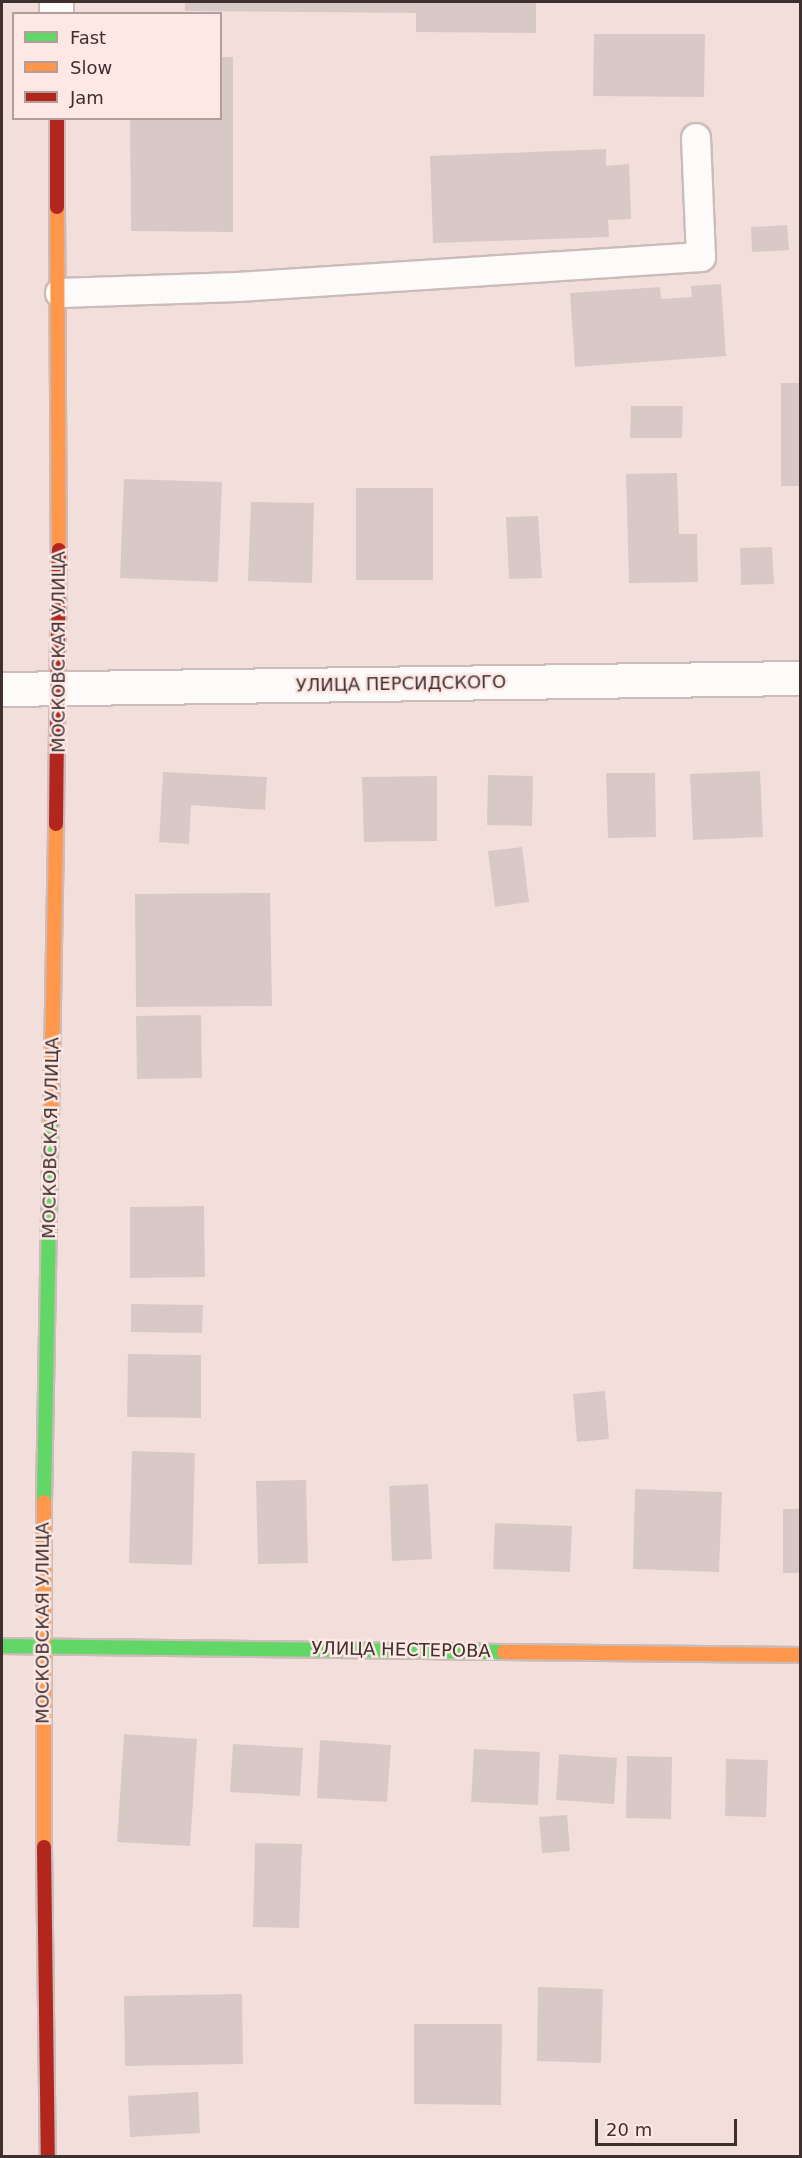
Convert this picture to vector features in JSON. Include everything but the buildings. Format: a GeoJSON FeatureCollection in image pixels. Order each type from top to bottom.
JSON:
{"type":"FeatureCollection","features":[{"type":"Feature","properties":{"kind":"street","name":"МОСКОВСКАЯ УЛИЦА"},"geometry":{"type":"LineString","coordinates":[[48,2157],[41,1646],[59,689],[60,293],[57,120]]}},
{"type":"Feature","properties":{"kind":"street","name":"УЛИЦА ПЕРСИДСКОГО"},"geometry":{"type":"LineString","coordinates":[[2,689],[801,678]]}},
{"type":"Feature","properties":{"kind":"street","name":"УЛИЦА НЕСТЕРОВА"},"geometry":{"type":"LineString","coordinates":[[2,1646],[801,1655]]}},
{"type":"Feature","properties":{"kind":"lane"},"geometry":{"type":"LineString","coordinates":[[60,293],[238,288],[701,256],[696,138]]}},
{"type":"Feature","properties":{"kind":"traffic: fast"},"geometry":{"type":"LineString","coordinates":[[44,1502],[51,1119]]}},
{"type":"Feature","properties":{"kind":"traffic: fast"},"geometry":{"type":"LineString","coordinates":[[2,1646],[504,1652]]}},
{"type":"Feature","properties":{"kind":"traffic: slow"},"geometry":{"type":"LineString","coordinates":[[57,207],[59,550]]}},
{"type":"Feature","properties":{"kind":"traffic: slow"},"geometry":{"type":"LineString","coordinates":[[51,1119],[56,824]]}},
{"type":"Feature","properties":{"kind":"traffic: slow"},"geometry":{"type":"LineString","coordinates":[[44,1502],[44,1847]]}},
{"type":"Feature","properties":{"kind":"traffic: slow"},"geometry":{"type":"LineString","coordinates":[[504,1652],[800,1655]]}},
{"type":"Feature","properties":{"kind":"traffic: jam"},"geometry":{"type":"LineString","coordinates":[[57,120],[57,207]]}},
{"type":"Feature","properties":{"kind":"traffic: jam"},"geometry":{"type":"LineString","coordinates":[[56,824],[59,550]]}},
{"type":"Feature","properties":{"kind":"traffic: jam"},"geometry":{"type":"LineString","coordinates":[[44,1847],[48,2156]]}}]}
